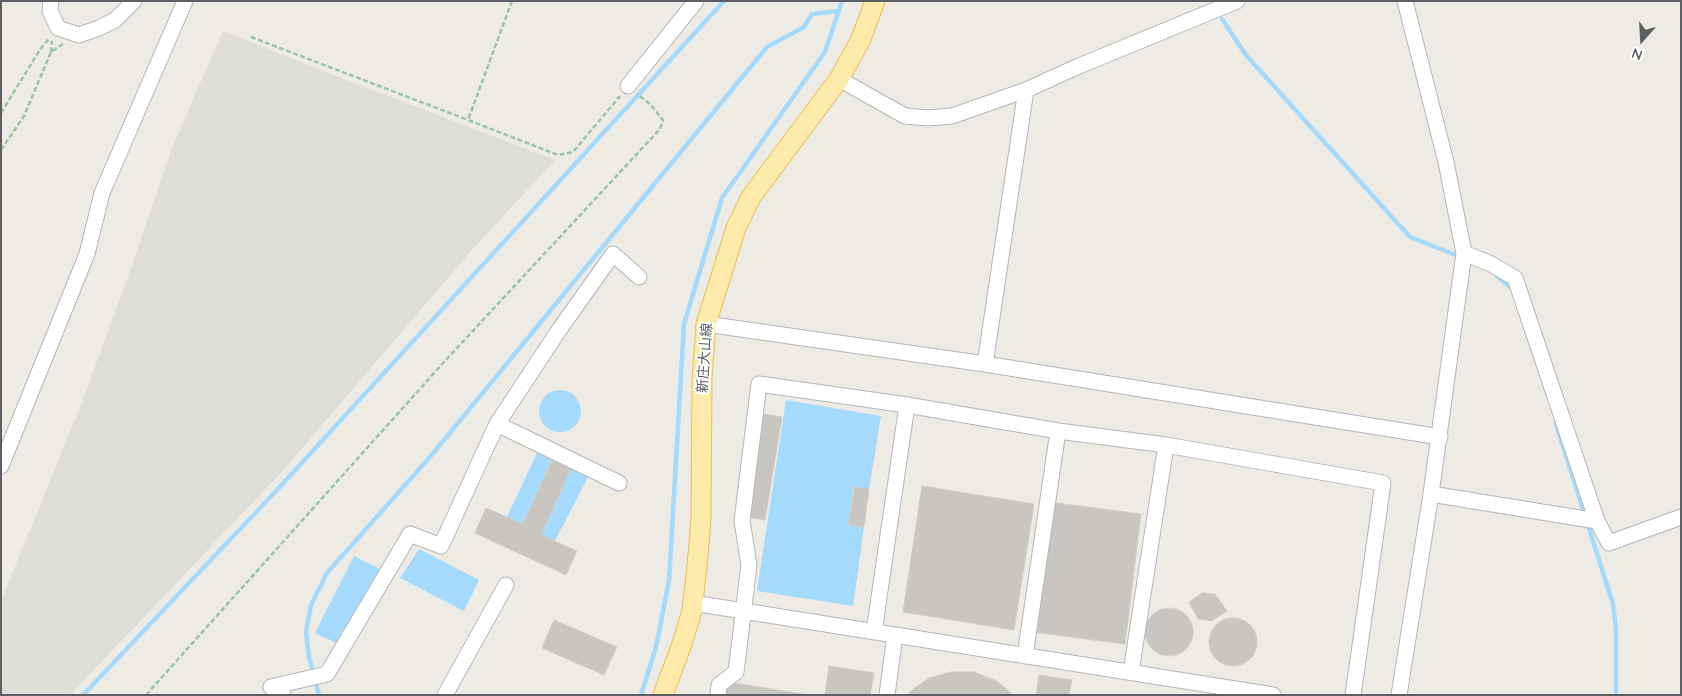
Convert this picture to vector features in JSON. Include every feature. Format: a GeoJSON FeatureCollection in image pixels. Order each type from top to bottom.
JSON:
{"type":"FeatureCollection","features":[{"type":"Feature","properties":{"kind":"main road","name":"新庄大山線"},"geometry":{"type":"LineString","coordinates":[[663,695],[682,644],[693,603],[701,519],[702,380],[706,324],[736,228],[751,197],[839,79],[861,39],[875,1]]}},
{"type":"Feature","properties":{"kind":"street"},"geometry":{"type":"LineString","coordinates":[[51,1],[50,11],[58,28],[79,34],[99,28],[115,20],[134,1]]}},
{"type":"Feature","properties":{"kind":"street"},"geometry":{"type":"LineString","coordinates":[[1,466],[87,254],[102,193],[185,1]]}},
{"type":"Feature","properties":{"kind":"street"},"geometry":{"type":"LineString","coordinates":[[628,86],[696,1]]}},
{"type":"Feature","properties":{"kind":"street"},"geometry":{"type":"LineString","coordinates":[[839,79],[905,116],[928,118],[952,116],[1026,90],[1237,1]]}},
{"type":"Feature","properties":{"kind":"street"},"geometry":{"type":"LineString","coordinates":[[1399,695],[1440,437],[1464,253],[1446,162],[1405,1]]}},
{"type":"Feature","properties":{"kind":"street"},"geometry":{"type":"LineString","coordinates":[[985,364],[1026,90]]}},
{"type":"Feature","properties":{"kind":"street"},"geometry":{"type":"LineString","coordinates":[[1464,253],[1491,264],[1516,278],[1595,521],[1609,543],[1681,518]]}},
{"type":"Feature","properties":{"kind":"street"},"geometry":{"type":"LineString","coordinates":[[283,695],[271,687],[327,674],[410,534],[442,546],[497,424],[559,330],[613,254],[639,276]]}},
{"type":"Feature","properties":{"kind":"street"},"geometry":{"type":"LineString","coordinates":[[706,324],[985,364],[1440,437]]}},
{"type":"Feature","properties":{"kind":"street"},"geometry":{"type":"LineString","coordinates":[[718,695],[719,684],[736,672],[749,565],[742,521],[759,384],[907,404],[1058,431],[1166,445],[1383,482],[1353,695]]}},
{"type":"Feature","properties":{"kind":"street"},"geometry":{"type":"LineString","coordinates":[[874,632],[907,404]]}},
{"type":"Feature","properties":{"kind":"street"},"geometry":{"type":"LineString","coordinates":[[497,424],[619,483]]}},
{"type":"Feature","properties":{"kind":"street"},"geometry":{"type":"LineString","coordinates":[[1025,656],[1058,431]]}},
{"type":"Feature","properties":{"kind":"street"},"geometry":{"type":"LineString","coordinates":[[1131,672],[1166,445]]}},
{"type":"Feature","properties":{"kind":"street"},"geometry":{"type":"LineString","coordinates":[[1431,494],[1595,521]]}},
{"type":"Feature","properties":{"kind":"street"},"geometry":{"type":"LineString","coordinates":[[445,695],[506,585]]}},
{"type":"Feature","properties":{"kind":"street"},"geometry":{"type":"LineString","coordinates":[[693,603],[1131,672],[1218,690],[1273,695]]}},
{"type":"Feature","properties":{"kind":"street"},"geometry":{"type":"LineString","coordinates":[[887,695],[895,635]]}},
{"type":"Feature","properties":{"kind":"path"},"geometry":{"type":"LineString","coordinates":[[468,120],[512,1]]}},
{"type":"Feature","properties":{"kind":"path"},"geometry":{"type":"LineString","coordinates":[[1,112],[42,48],[58,28]]}},
{"type":"Feature","properties":{"kind":"path"},"geometry":{"type":"LineString","coordinates":[[1,150],[24,116],[51,52],[79,34]]}},
{"type":"Feature","properties":{"kind":"path"},"geometry":{"type":"LineString","coordinates":[[146,695],[444,362],[660,129],[663,120],[650,104],[628,86],[573,152],[558,154],[251,37]]}},
{"type":"Feature","properties":{"kind":"shaded area"},"geometry":{"type":"Polygon","coordinates":[[[223,31],[555,160],[471,251],[280,474],[70,695],[1,695],[1,601],[81,405],[172,148],[223,31]]]}},
{"type":"Feature","properties":{"kind":"water"},"geometry":{"type":"Polygon","coordinates":[[[564,390],[572,393],[578,399],[581,411],[578,423],[572,429],[556,432],[548,429],[542,423],[539,407],[542,399],[548,393],[564,390]]]}},
{"type":"Feature","properties":{"kind":"water"},"geometry":{"type":"Polygon","coordinates":[[[786,400],[881,416],[869,489],[853,488],[849,525],[864,527],[853,606],[757,591],[786,400]]]}},
{"type":"Feature","properties":{"kind":"water"},"geometry":{"type":"Polygon","coordinates":[[[537,453],[552,460],[523,524],[507,517],[537,453]]]}},
{"type":"Feature","properties":{"kind":"water"},"geometry":{"type":"Polygon","coordinates":[[[571,469],[588,477],[555,541],[541,535],[571,469]]]}},
{"type":"Feature","properties":{"kind":"water"},"geometry":{"type":"Polygon","coordinates":[[[419,549],[479,580],[464,611],[400,578],[419,549]]]}},
{"type":"Feature","properties":{"kind":"water"},"geometry":{"type":"Polygon","coordinates":[[[354,556],[380,569],[339,644],[315,633],[354,556]]]}},
{"type":"Feature","properties":{"kind":"building"},"geometry":{"type":"Polygon","coordinates":[[[764,414],[782,417],[765,520],[748,517],[764,414]]]}},
{"type":"Feature","properties":{"kind":"building"},"geometry":{"type":"Polygon","coordinates":[[[552,460],[571,469],[541,535],[577,551],[566,575],[475,533],[486,508],[523,524],[552,460]]]}},
{"type":"Feature","properties":{"kind":"building"},"geometry":{"type":"Polygon","coordinates":[[[922,486],[1034,504],[1014,630],[903,612],[922,486]]]}},
{"type":"Feature","properties":{"kind":"building"},"geometry":{"type":"Polygon","coordinates":[[[854,487],[869,489],[864,527],[849,525],[854,487]]]}},
{"type":"Feature","properties":{"kind":"building"},"geometry":{"type":"Polygon","coordinates":[[[1049,502],[1141,514],[1125,644],[1033,632],[1049,502]]]}},
{"type":"Feature","properties":{"kind":"building"},"geometry":{"type":"Polygon","coordinates":[[[1202,593],[1215,594],[1227,611],[1212,621],[1198,619],[1189,602],[1202,593]]]}},
{"type":"Feature","properties":{"kind":"building"},"geometry":{"type":"Polygon","coordinates":[[[1169,608],[1178,610],[1186,615],[1191,623],[1193,632],[1191,641],[1186,649],[1178,654],[1169,656],[1160,654],[1152,649],[1147,641],[1145,632],[1147,623],[1152,615],[1160,610],[1169,608]]]}},
{"type":"Feature","properties":{"kind":"building"},"geometry":{"type":"Polygon","coordinates":[[[1228,618],[1238,618],[1247,622],[1253,628],[1256,633],[1256,651],[1247,662],[1238,666],[1228,666],[1219,662],[1213,656],[1209,647],[1209,637],[1213,628],[1219,622],[1228,618]]]}},
{"type":"Feature","properties":{"kind":"building"},"geometry":{"type":"Polygon","coordinates":[[[554,620],[617,647],[604,675],[542,648],[554,620]]]}},
{"type":"Feature","properties":{"kind":"building"},"geometry":{"type":"Polygon","coordinates":[[[829,666],[874,673],[870,695],[825,695],[829,666]]]}},
{"type":"Feature","properties":{"kind":"building"},"geometry":{"type":"Polygon","coordinates":[[[951,672],[974,672],[997,681],[1013,695],[908,695],[929,678],[951,672]]]}},
{"type":"Feature","properties":{"kind":"building"},"geometry":{"type":"Polygon","coordinates":[[[1039,675],[1072,680],[1069,695],[1036,695],[1039,675]]]}},
{"type":"Feature","properties":{"kind":"building"},"geometry":{"type":"Polygon","coordinates":[[[728,682],[808,695],[726,695],[728,682]]]}},
{"type":"Feature","properties":{"kind":"waterway"},"geometry":{"type":"LineString","coordinates":[[83,695],[277,490],[724,1]]}},
{"type":"Feature","properties":{"kind":"waterway"},"geometry":{"type":"LineString","coordinates":[[641,695],[656,647],[669,581],[684,324],[722,198],[825,52],[842,1]]}},
{"type":"Feature","properties":{"kind":"waterway"},"geometry":{"type":"LineString","coordinates":[[319,695],[309,657],[306,632],[311,605],[327,573],[430,457],[767,47],[804,27],[812,14],[838,11]]}},
{"type":"Feature","properties":{"kind":"waterway"},"geometry":{"type":"LineString","coordinates":[[1222,19],[1246,55],[1410,237],[1453,254]]}},
{"type":"Feature","properties":{"kind":"waterway"},"geometry":{"type":"LineString","coordinates":[[1497,276],[1514,290]]}},
{"type":"Feature","properties":{"kind":"waterway"},"geometry":{"type":"LineString","coordinates":[[1556,424],[1613,604],[1616,629],[1616,695]]}}]}
